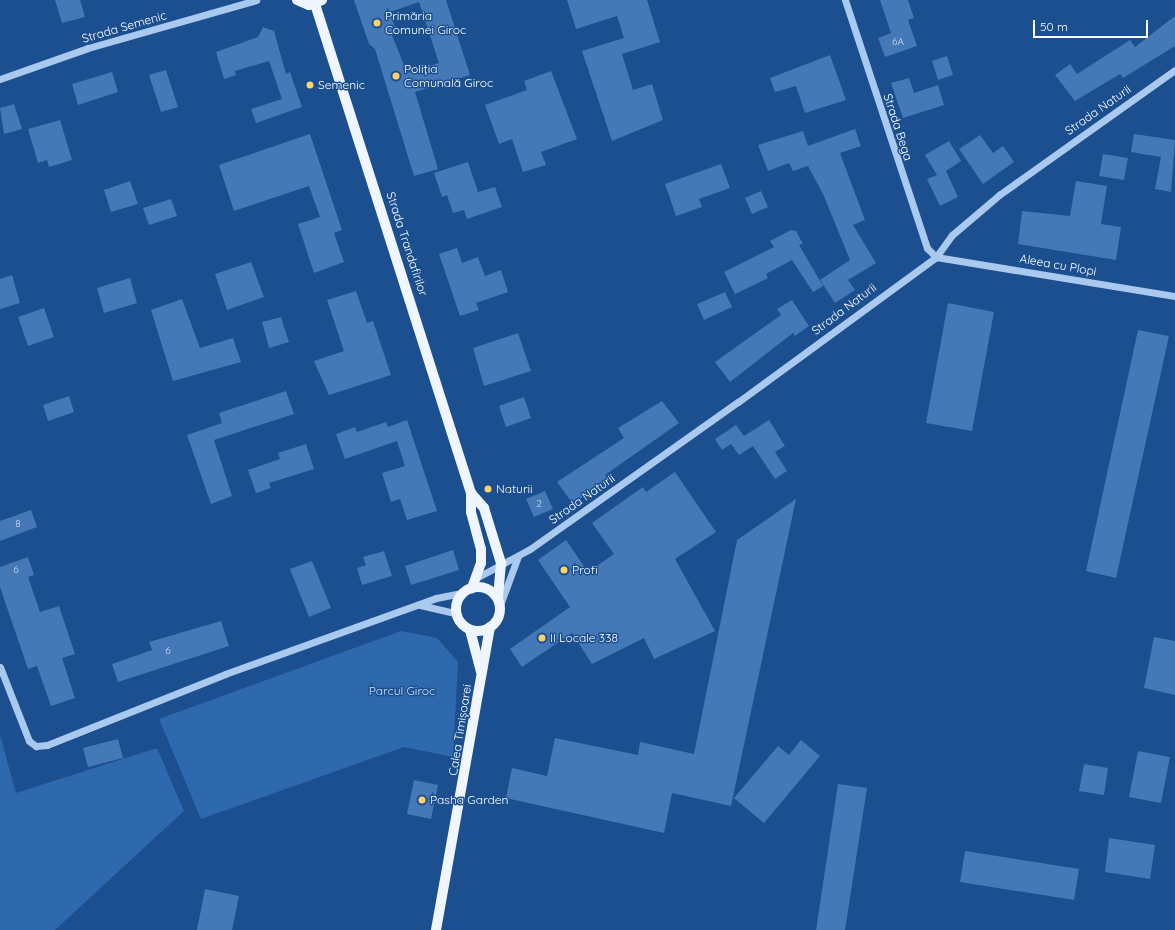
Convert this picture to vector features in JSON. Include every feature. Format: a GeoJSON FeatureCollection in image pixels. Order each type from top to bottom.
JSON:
{"type":"FeatureCollection","features":[{"type":"Feature","properties":{"kind":"main road"},"geometry":{"type":"LineString","coordinates":[[297,0],[319,2]]}},
{"type":"Feature","properties":{"kind":"main road","name":"Strada Trandafirilor"},"geometry":{"type":"LineString","coordinates":[[319,2],[471,493],[471,512],[482,549],[478,577],[472,588]]}},
{"type":"Feature","properties":{"kind":"main road","name":"Strada Trandafirilor"},"geometry":{"type":"LineString","coordinates":[[471,493],[484,508],[501,562],[499,602]]}},
{"type":"Feature","properties":{"kind":"main road"},"geometry":{"type":"LineString","coordinates":[[472,588],[487,588],[499,602],[499,618],[490,627],[470,630],[456,614],[462,593],[472,588]]}},
{"type":"Feature","properties":{"kind":"main road","name":"Calea Timișoarei"},"geometry":{"type":"LineString","coordinates":[[436,930],[490,627]]}},
{"type":"Feature","properties":{"kind":"main road","name":"Calea Timișoarei"},"geometry":{"type":"LineString","coordinates":[[470,630],[481,674]]}},
{"type":"Feature","properties":{"kind":"street","name":"Strada Semenic"},"geometry":{"type":"LineString","coordinates":[[0,79],[88,48],[256,0]]}},
{"type":"Feature","properties":{"kind":"street","name":"Strada Bega"},"geometry":{"type":"LineString","coordinates":[[845,0],[927,248],[936,257]]}},
{"type":"Feature","properties":{"kind":"street","name":"Strada Naturii"},"geometry":{"type":"LineString","coordinates":[[478,577],[501,562],[518,556],[725,411],[936,257],[952,234],[999,195],[1175,70]]}},
{"type":"Feature","properties":{"kind":"street","name":"Aleea cu Plopi"},"geometry":{"type":"LineString","coordinates":[[936,257],[1175,296]]}},
{"type":"Feature","properties":{"kind":"street"},"geometry":{"type":"LineString","coordinates":[[499,602],[518,556]]}},
{"type":"Feature","properties":{"kind":"street"},"geometry":{"type":"LineString","coordinates":[[0,667],[28,741],[36,746],[47,745],[171,694],[420,605],[462,593]]}},
{"type":"Feature","properties":{"kind":"street"},"geometry":{"type":"LineString","coordinates":[[420,605],[456,614]]}},
{"type":"Feature","properties":{"kind":"green space","name":"Parcul Giroc"},"geometry":{"type":"Polygon","coordinates":[[[401,631],[437,638],[458,662],[453,757],[404,747],[201,819],[159,719],[401,631]]]}},
{"type":"Feature","properties":{"kind":"green space"},"geometry":{"type":"Polygon","coordinates":[[[0,735],[16,793],[157,748],[184,811],[55,930],[0,930],[0,735]]]}},
{"type":"Feature","properties":{"kind":"building"},"geometry":{"type":"Polygon","coordinates":[[[55,0],[80,0],[85,17],[62,23],[55,0]]]}},
{"type":"Feature","properties":{"kind":"building"},"geometry":{"type":"Polygon","coordinates":[[[354,0],[446,0],[470,75],[415,92],[438,169],[414,176],[375,49],[369,44],[354,0]],[[419,2],[390,12],[397,34],[392,35],[407,73],[439,63],[419,2]]]}},
{"type":"Feature","properties":{"kind":"building"},"geometry":{"type":"Polygon","coordinates":[[[567,0],[647,0],[660,42],[622,54],[633,90],[652,84],[663,120],[612,141],[582,51],[624,38],[617,16],[576,29],[567,0]]]}},
{"type":"Feature","properties":{"kind":"building"},"geometry":{"type":"Polygon","coordinates":[[[880,0],[908,0],[914,18],[908,20],[917,46],[885,57],[878,38],[891,33],[880,0]]]}},
{"type":"Feature","properties":{"kind":"building"},"geometry":{"type":"Polygon","coordinates":[[[1175,16],[1175,46],[1123,78],[1120,74],[1075,101],[1055,75],[1070,64],[1077,74],[1130,40],[1135,47],[1175,16]]]}},
{"type":"Feature","properties":{"kind":"building"},"geometry":{"type":"Polygon","coordinates":[[[263,27],[274,31],[286,74],[290,72],[302,107],[256,123],[251,109],[282,99],[269,61],[235,71],[236,75],[224,79],[216,52],[258,37],[263,27]]]}},
{"type":"Feature","properties":{"kind":"building"},"geometry":{"type":"Polygon","coordinates":[[[830,55],[846,100],[805,113],[796,86],[775,92],[770,78],[830,55]]]}},
{"type":"Feature","properties":{"kind":"building"},"geometry":{"type":"Polygon","coordinates":[[[947,56],[953,75],[938,80],[932,61],[947,56]]]}},
{"type":"Feature","properties":{"kind":"building"},"geometry":{"type":"Polygon","coordinates":[[[166,70],[178,107],[161,112],[149,75],[166,70]]]}},
{"type":"Feature","properties":{"kind":"building"},"geometry":{"type":"Polygon","coordinates":[[[551,71],[577,139],[541,152],[546,165],[523,172],[512,139],[499,144],[485,105],[527,90],[524,81],[551,71]]]}},
{"type":"Feature","properties":{"kind":"building"},"geometry":{"type":"Polygon","coordinates":[[[112,72],[118,92],[78,105],[72,84],[112,72]]]}},
{"type":"Feature","properties":{"kind":"building"},"geometry":{"type":"Polygon","coordinates":[[[909,78],[914,93],[938,85],[944,105],[903,118],[891,83],[909,78]]]}},
{"type":"Feature","properties":{"kind":"building"},"geometry":{"type":"Polygon","coordinates":[[[14,104],[22,129],[4,134],[0,108],[14,104]]]}},
{"type":"Feature","properties":{"kind":"building"},"geometry":{"type":"Polygon","coordinates":[[[60,120],[72,160],[49,167],[47,160],[38,163],[28,129],[60,120]]]}},
{"type":"Feature","properties":{"kind":"building"},"geometry":{"type":"Polygon","coordinates":[[[855,129],[861,146],[840,153],[865,220],[853,225],[876,263],[848,280],[855,290],[835,303],[820,280],[850,260],[823,194],[808,166],[793,171],[789,163],[768,171],[758,145],[803,131],[808,146],[855,129]]]}},
{"type":"Feature","properties":{"kind":"building"},"geometry":{"type":"Polygon","coordinates":[[[310,134],[342,230],[334,233],[344,262],[314,273],[298,224],[320,217],[309,186],[234,211],[219,165],[310,134]]]}},
{"type":"Feature","properties":{"kind":"building"},"geometry":{"type":"Polygon","coordinates":[[[1134,134],[1175,140],[1171,192],[1155,189],[1161,157],[1131,152],[1134,134]]]}},
{"type":"Feature","properties":{"kind":"building"},"geometry":{"type":"Polygon","coordinates":[[[980,135],[993,153],[1003,146],[1014,162],[983,184],[959,149],[980,135]]]}},
{"type":"Feature","properties":{"kind":"building"},"geometry":{"type":"Polygon","coordinates":[[[949,141],[961,161],[946,171],[958,197],[940,206],[927,179],[937,175],[925,155],[949,141]]]}},
{"type":"Feature","properties":{"kind":"building"},"geometry":{"type":"Polygon","coordinates":[[[1103,154],[1128,158],[1124,180],[1099,176],[1103,154]]]}},
{"type":"Feature","properties":{"kind":"building"},"geometry":{"type":"Polygon","coordinates":[[[468,162],[478,192],[495,187],[502,207],[467,219],[464,210],[453,213],[447,195],[442,197],[434,173],[468,162]]]}},
{"type":"Feature","properties":{"kind":"building"},"geometry":{"type":"Polygon","coordinates":[[[721,164],[730,188],[699,199],[702,207],[676,216],[665,184],[721,164]]]}},
{"type":"Feature","properties":{"kind":"building"},"geometry":{"type":"Polygon","coordinates":[[[130,181],[138,204],[111,212],[104,190],[130,181]]]}},
{"type":"Feature","properties":{"kind":"building"},"geometry":{"type":"Polygon","coordinates":[[[1076,181],[1107,186],[1101,224],[1121,227],[1116,260],[1018,244],[1022,211],[1070,216],[1076,181]]]}},
{"type":"Feature","properties":{"kind":"building"},"geometry":{"type":"Polygon","coordinates":[[[761,191],[768,207],[752,214],[745,198],[761,191]]]}},
{"type":"Feature","properties":{"kind":"building"},"geometry":{"type":"Polygon","coordinates":[[[171,199],[177,216],[149,225],[143,208],[171,199]]]}},
{"type":"Feature","properties":{"kind":"building"},"geometry":{"type":"Polygon","coordinates":[[[791,230],[796,231],[803,244],[799,245],[823,286],[813,292],[792,260],[766,274],[768,278],[735,294],[724,272],[774,247],[770,241],[791,230]]]}},
{"type":"Feature","properties":{"kind":"building"},"geometry":{"type":"Polygon","coordinates":[[[457,248],[462,263],[478,257],[485,276],[501,270],[508,292],[476,303],[479,310],[460,316],[439,254],[457,248]]]}},
{"type":"Feature","properties":{"kind":"building"},"geometry":{"type":"Polygon","coordinates":[[[251,262],[264,297],[227,310],[215,274],[251,262]]]}},
{"type":"Feature","properties":{"kind":"building"},"geometry":{"type":"Polygon","coordinates":[[[12,275],[20,303],[0,309],[0,279],[12,275]]]}},
{"type":"Feature","properties":{"kind":"building"},"geometry":{"type":"Polygon","coordinates":[[[130,278],[137,303],[104,313],[97,288],[130,278]]]}},
{"type":"Feature","properties":{"kind":"building"},"geometry":{"type":"Polygon","coordinates":[[[356,291],[367,323],[373,321],[391,375],[329,395],[314,361],[344,351],[327,300],[356,291]]]}},
{"type":"Feature","properties":{"kind":"building"},"geometry":{"type":"Polygon","coordinates":[[[725,292],[732,307],[704,320],[697,304],[725,292]]]}},
{"type":"Feature","properties":{"kind":"building"},"geometry":{"type":"Polygon","coordinates":[[[182,299],[200,348],[233,338],[241,362],[173,381],[151,310],[182,299]]]}},
{"type":"Feature","properties":{"kind":"building"},"geometry":{"type":"Polygon","coordinates":[[[792,300],[809,326],[795,336],[793,333],[730,382],[715,362],[781,315],[777,309],[792,300]]]}},
{"type":"Feature","properties":{"kind":"building"},"geometry":{"type":"Polygon","coordinates":[[[948,303],[994,312],[972,431],[926,423],[948,303]]]}},
{"type":"Feature","properties":{"kind":"building"},"geometry":{"type":"Polygon","coordinates":[[[44,308],[54,337],[28,346],[18,317],[44,308]]]}},
{"type":"Feature","properties":{"kind":"building"},"geometry":{"type":"Polygon","coordinates":[[[281,317],[289,342],[269,348],[262,322],[281,317]]]}},
{"type":"Feature","properties":{"kind":"building"},"geometry":{"type":"Polygon","coordinates":[[[1138,330],[1169,336],[1116,578],[1086,571],[1138,330]]]}},
{"type":"Feature","properties":{"kind":"building"},"geometry":{"type":"Polygon","coordinates":[[[518,333],[531,371],[484,386],[473,348],[518,333]]]}},
{"type":"Feature","properties":{"kind":"building"},"geometry":{"type":"Polygon","coordinates":[[[286,391],[294,414],[214,440],[232,496],[211,504],[187,435],[222,423],[219,413],[286,391]]]}},
{"type":"Feature","properties":{"kind":"building"},"geometry":{"type":"Polygon","coordinates":[[[69,396],[74,412],[48,421],[43,405],[69,396]]]}},
{"type":"Feature","properties":{"kind":"building"},"geometry":{"type":"Polygon","coordinates":[[[524,397],[531,418],[506,427],[499,406],[524,397]]]}},
{"type":"Feature","properties":{"kind":"building"},"geometry":{"type":"Polygon","coordinates":[[[662,401],[679,423],[605,475],[608,479],[573,504],[557,482],[624,438],[618,428],[662,401]]]}},
{"type":"Feature","properties":{"kind":"building"},"geometry":{"type":"Polygon","coordinates":[[[407,420],[437,511],[407,520],[400,499],[391,502],[382,473],[405,466],[397,441],[345,459],[336,434],[355,427],[357,432],[386,422],[388,427],[407,420]]]}},
{"type":"Feature","properties":{"kind":"building"},"geometry":{"type":"Polygon","coordinates":[[[769,420],[785,446],[775,452],[787,471],[775,479],[753,446],[739,455],[731,444],[722,450],[715,439],[736,425],[744,436],[769,420]]]}},
{"type":"Feature","properties":{"kind":"building"},"geometry":{"type":"Polygon","coordinates":[[[306,444],[314,469],[269,483],[271,488],[256,493],[248,470],[280,459],[278,453],[306,444]]]}},
{"type":"Feature","properties":{"kind":"building"},"geometry":{"type":"Polygon","coordinates":[[[675,472],[716,532],[675,559],[715,631],[654,659],[644,638],[592,664],[572,633],[522,667],[510,649],[570,607],[538,560],[566,540],[588,572],[614,554],[592,523],[643,487],[646,492],[675,472]]]}},
{"type":"Feature","properties":{"kind":"building"},"geometry":{"type":"Polygon","coordinates":[[[545,491],[553,509],[534,517],[526,499],[545,491]]]}},
{"type":"Feature","properties":{"kind":"building"},"geometry":{"type":"Polygon","coordinates":[[[796,499],[731,806],[672,793],[664,833],[506,798],[512,768],[547,776],[555,738],[638,755],[640,742],[694,754],[737,540],[796,499]]]}},
{"type":"Feature","properties":{"kind":"building"},"geometry":{"type":"Polygon","coordinates":[[[31,510],[37,527],[0,541],[0,521],[31,510]]]}},
{"type":"Feature","properties":{"kind":"building"},"geometry":{"type":"Polygon","coordinates":[[[453,550],[459,570],[411,585],[405,566],[453,550]]]}},
{"type":"Feature","properties":{"kind":"building"},"geometry":{"type":"Polygon","coordinates":[[[384,551],[392,576],[362,585],[357,568],[366,565],[363,557],[384,551]]]}},
{"type":"Feature","properties":{"kind":"building"},"geometry":{"type":"Polygon","coordinates":[[[28,557],[34,575],[28,577],[40,612],[59,606],[75,654],[62,658],[75,698],[51,706],[37,666],[28,669],[0,587],[0,567],[28,557]]]}},
{"type":"Feature","properties":{"kind":"building"},"geometry":{"type":"Polygon","coordinates":[[[312,561],[331,608],[309,617],[290,569],[312,561]]]}},
{"type":"Feature","properties":{"kind":"building"},"geometry":{"type":"Polygon","coordinates":[[[221,621],[229,646],[118,682],[112,664],[152,650],[149,642],[221,621]]]}},
{"type":"Feature","properties":{"kind":"building"},"geometry":{"type":"Polygon","coordinates":[[[1154,637],[1175,641],[1175,695],[1144,688],[1154,637]]]}},
{"type":"Feature","properties":{"kind":"building"},"geometry":{"type":"Polygon","coordinates":[[[118,739],[123,758],[88,767],[83,748],[118,739]]]}},
{"type":"Feature","properties":{"kind":"building"},"geometry":{"type":"Polygon","coordinates":[[[801,740],[820,756],[764,823],[734,798],[778,746],[789,755],[801,740]]]}},
{"type":"Feature","properties":{"kind":"building"},"geometry":{"type":"Polygon","coordinates":[[[1138,751],[1170,757],[1161,803],[1129,797],[1138,751]]]}},
{"type":"Feature","properties":{"kind":"building"},"geometry":{"type":"Polygon","coordinates":[[[1084,764],[1108,768],[1104,795],[1079,791],[1084,764]]]}},
{"type":"Feature","properties":{"kind":"building","name":"Pasha Garden"},"geometry":{"type":"Polygon","coordinates":[[[414,780],[438,785],[431,819],[407,814],[414,780]]]}},
{"type":"Feature","properties":{"kind":"building"},"geometry":{"type":"Polygon","coordinates":[[[838,784],[867,788],[845,930],[816,930],[838,784]]]}},
{"type":"Feature","properties":{"kind":"building"},"geometry":{"type":"Polygon","coordinates":[[[1109,838],[1155,845],[1150,879],[1105,872],[1109,838]]]}},
{"type":"Feature","properties":{"kind":"building"},"geometry":{"type":"Polygon","coordinates":[[[965,851],[1079,869],[1074,900],[960,882],[965,851]]]}},
{"type":"Feature","properties":{"kind":"building"},"geometry":{"type":"Polygon","coordinates":[[[205,889],[239,896],[232,930],[197,930],[205,889]]]}},
{"type":"Feature","properties":{"kind":"place","name":"Primăria Comunei Giroc"},"geometry":{"type":"Point","coordinates":[377,23]}},
{"type":"Feature","properties":{"kind":"place","name":"Poliția Comunală Giroc"},"geometry":{"type":"Point","coordinates":[396,76]}},
{"type":"Feature","properties":{"kind":"place","name":"Semenic"},"geometry":{"type":"Point","coordinates":[310,85]}},
{"type":"Feature","properties":{"kind":"place","name":"Naturii"},"geometry":{"type":"Point","coordinates":[488,489]}},
{"type":"Feature","properties":{"kind":"place","name":"Profi"},"geometry":{"type":"Point","coordinates":[564,570]}},
{"type":"Feature","properties":{"kind":"place","name":"Il Locale 338"},"geometry":{"type":"Point","coordinates":[542,638]}},
{"type":"Feature","properties":{"kind":"place","name":"Pasha Garden"},"geometry":{"type":"Point","coordinates":[422,800]}}]}
